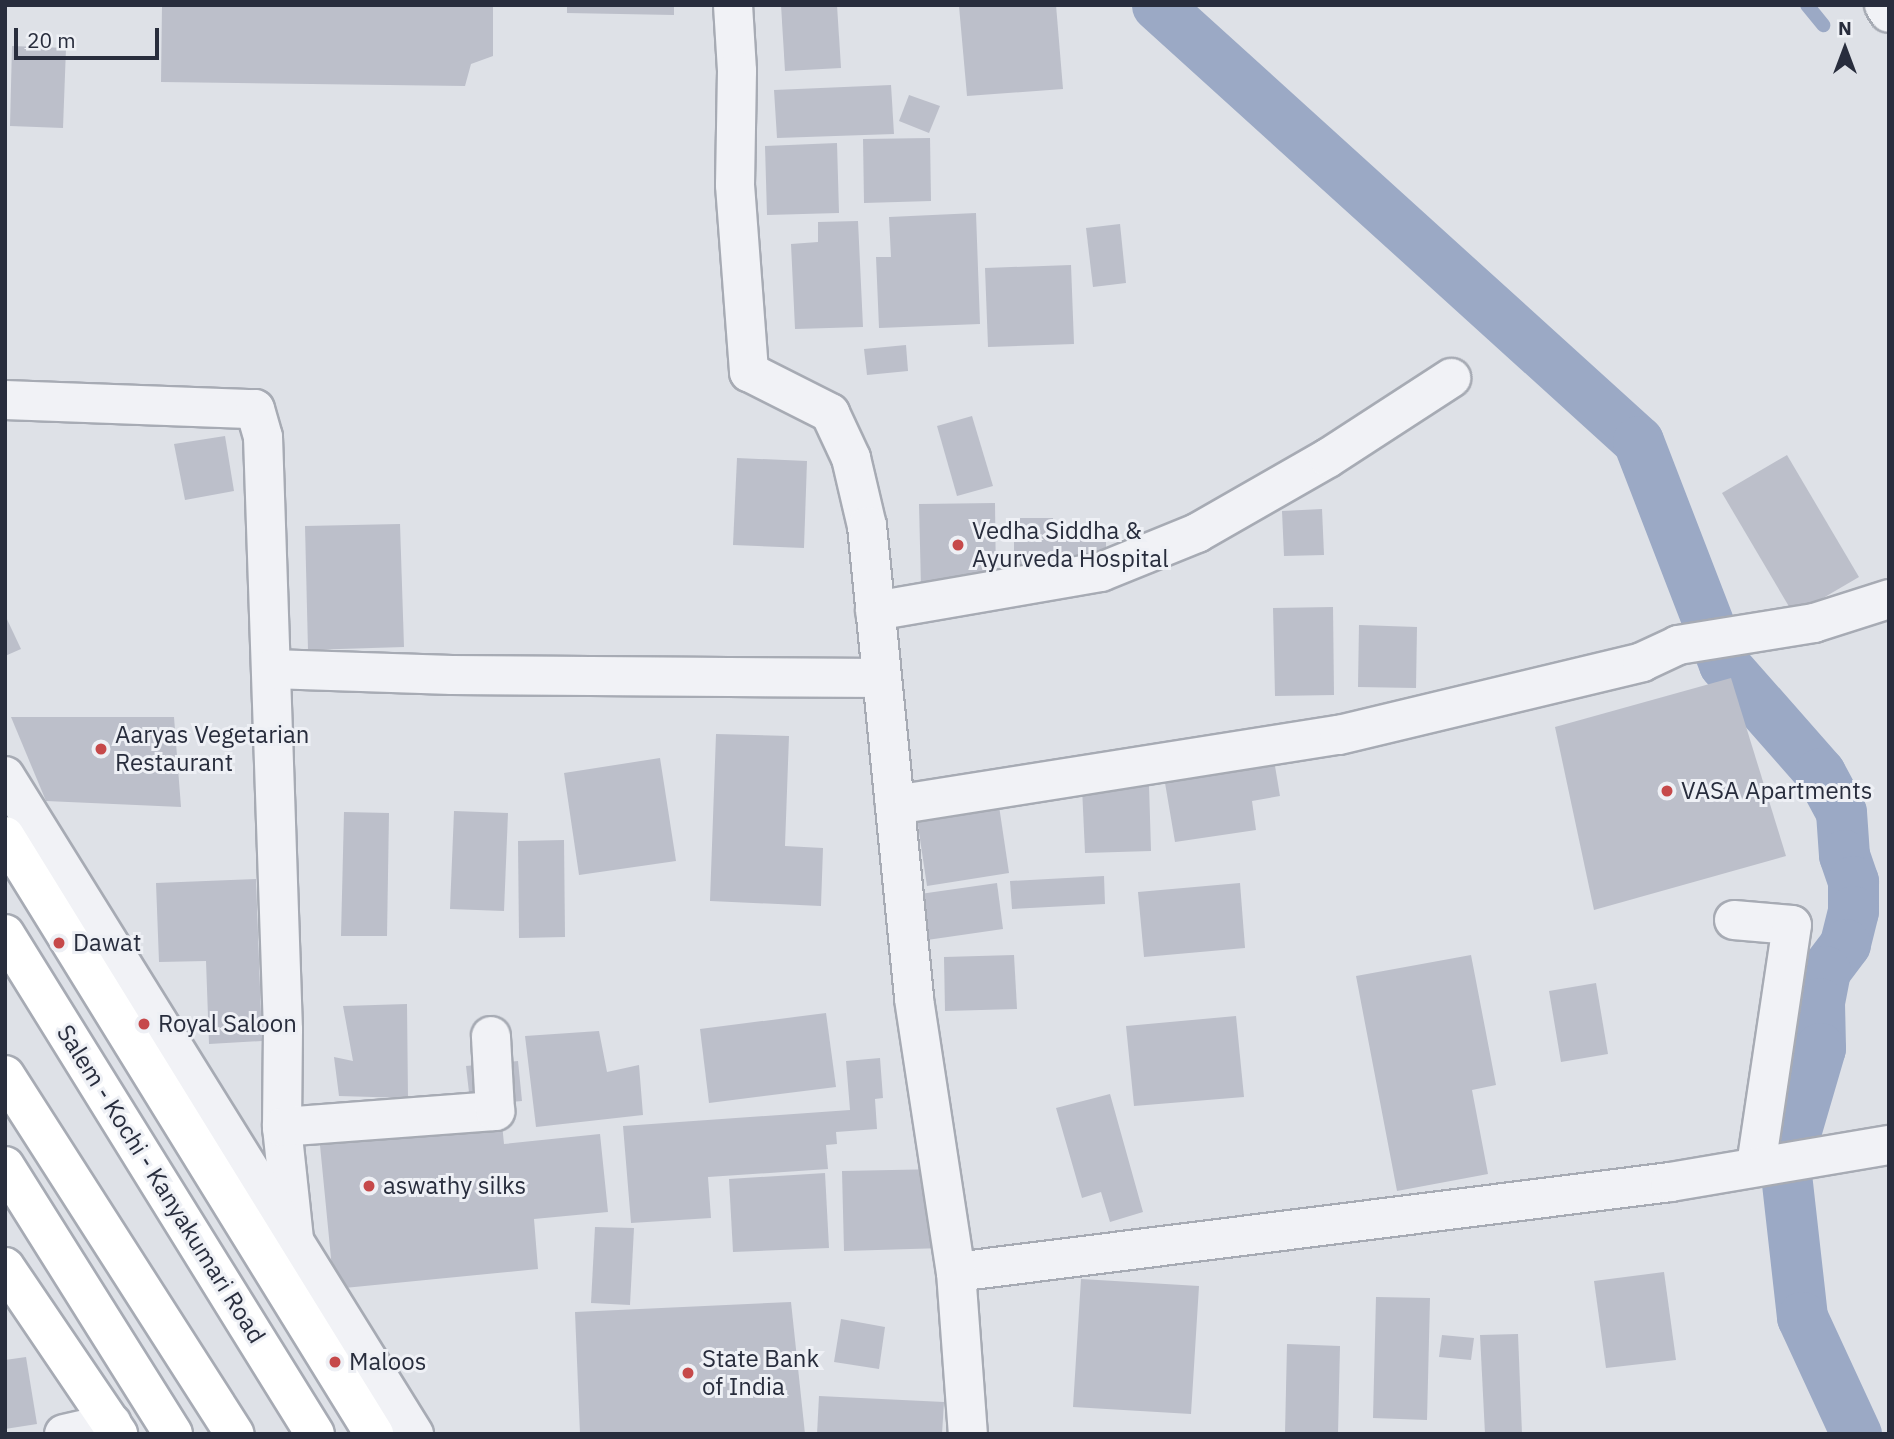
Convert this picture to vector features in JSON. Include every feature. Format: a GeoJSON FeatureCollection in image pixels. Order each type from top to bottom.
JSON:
{"type":"FeatureCollection","features":[{"type":"Feature","properties":{"kind":"main road"},"geometry":{"type":"LineString","coordinates":[[5,836],[374,1434]]}},
{"type":"Feature","properties":{"kind":"main road","name":"Salem - Kochi - Kanyakumari Road"},"geometry":{"type":"LineString","coordinates":[[5,934],[315,1434]]}},
{"type":"Feature","properties":{"kind":"main road"},"geometry":{"type":"LineString","coordinates":[[5,1075],[235,1434]]}},
{"type":"Feature","properties":{"kind":"main road"},"geometry":{"type":"LineString","coordinates":[[5,1166],[173,1434]]}},
{"type":"Feature","properties":{"kind":"main road"},"geometry":{"type":"LineString","coordinates":[[5,1267],[115,1429]]}},
{"type":"Feature","properties":{"kind":"street"},"geometry":{"type":"LineString","coordinates":[[733,5],[737,71],[735,185],[749,372],[830,413],[854,472],[867,526],[914,999],[956,1272],[968,1434]]}},
{"type":"Feature","properties":{"kind":"street"},"geometry":{"type":"LineString","coordinates":[[1884,5],[1889,13]]}},
{"type":"Feature","properties":{"kind":"street"},"geometry":{"type":"LineString","coordinates":[[875,611],[1101,572],[1197,533],[1328,458],[1451,378]]}},
{"type":"Feature","properties":{"kind":"street"},"geometry":{"type":"LineString","coordinates":[[5,400],[255,409],[263,438],[282,1127],[294,1240]]}},
{"type":"Feature","properties":{"kind":"street"},"geometry":{"type":"LineString","coordinates":[[895,805],[1339,735],[1642,662],[1678,645],[1814,623],[1889,599]]}},
{"type":"Feature","properties":{"kind":"street"},"geometry":{"type":"LineString","coordinates":[[271,669],[882,678]]}},
{"type":"Feature","properties":{"kind":"street"},"geometry":{"type":"LineString","coordinates":[[5,776],[414,1434]]}},
{"type":"Feature","properties":{"kind":"street"},"geometry":{"type":"LineString","coordinates":[[1734,920],[1792,925],[1756,1166]]}},
{"type":"Feature","properties":{"kind":"street"},"geometry":{"type":"LineString","coordinates":[[282,1127],[495,1111],[491,1036]]}},
{"type":"Feature","properties":{"kind":"street"},"geometry":{"type":"LineString","coordinates":[[956,1272],[1670,1182],[1889,1145]]}},
{"type":"Feature","properties":{"kind":"street"},"geometry":{"type":"LineString","coordinates":[[64,1434],[115,1429]]}},
{"type":"Feature","properties":{"kind":"building"},"geometry":{"type":"Polygon","coordinates":[[[162,5],[493,5],[493,56],[471,64],[465,86],[161,82],[162,5]]]}},
{"type":"Feature","properties":{"kind":"building"},"geometry":{"type":"Polygon","coordinates":[[[567,5],[674,5],[674,15],[567,13],[567,5]]]}},
{"type":"Feature","properties":{"kind":"building"},"geometry":{"type":"Polygon","coordinates":[[[781,5],[837,5],[841,68],[785,71],[781,5]]]}},
{"type":"Feature","properties":{"kind":"building"},"geometry":{"type":"Polygon","coordinates":[[[1056,5],[1063,89],[967,96],[959,6],[1056,5]]]}},
{"type":"Feature","properties":{"kind":"building"},"geometry":{"type":"Polygon","coordinates":[[[12,46],[66,48],[63,128],[10,126],[12,46]]]}},
{"type":"Feature","properties":{"kind":"building"},"geometry":{"type":"Polygon","coordinates":[[[891,85],[894,134],[777,138],[774,90],[891,85]]]}},
{"type":"Feature","properties":{"kind":"building"},"geometry":{"type":"Polygon","coordinates":[[[909,95],[940,106],[929,133],[899,121],[909,95]]]}},
{"type":"Feature","properties":{"kind":"building"},"geometry":{"type":"Polygon","coordinates":[[[930,138],[931,201],[864,203],[863,139],[930,138]]]}},
{"type":"Feature","properties":{"kind":"building"},"geometry":{"type":"Polygon","coordinates":[[[837,143],[839,213],[767,215],[765,146],[837,143]]]}},
{"type":"Feature","properties":{"kind":"building"},"geometry":{"type":"Polygon","coordinates":[[[976,213],[980,324],[879,328],[876,257],[891,257],[889,217],[976,213]]]}},
{"type":"Feature","properties":{"kind":"building"},"geometry":{"type":"Polygon","coordinates":[[[858,221],[863,327],[795,329],[791,244],[818,242],[818,222],[858,221]]]}},
{"type":"Feature","properties":{"kind":"building"},"geometry":{"type":"Polygon","coordinates":[[[1120,224],[1126,283],[1093,287],[1086,228],[1120,224]]]}},
{"type":"Feature","properties":{"kind":"building"},"geometry":{"type":"Polygon","coordinates":[[[1071,265],[1074,344],[988,347],[985,268],[1071,265]]]}},
{"type":"Feature","properties":{"kind":"building"},"geometry":{"type":"Polygon","coordinates":[[[906,345],[908,371],[867,375],[864,349],[906,345]]]}},
{"type":"Feature","properties":{"kind":"building"},"geometry":{"type":"Polygon","coordinates":[[[972,416],[993,486],[957,496],[937,426],[972,416]]]}},
{"type":"Feature","properties":{"kind":"building"},"geometry":{"type":"Polygon","coordinates":[[[225,436],[234,491],[185,500],[174,444],[225,436]]]}},
{"type":"Feature","properties":{"kind":"building"},"geometry":{"type":"Polygon","coordinates":[[[1787,455],[1859,577],[1794,615],[1722,493],[1787,455]]]}},
{"type":"Feature","properties":{"kind":"building"},"geometry":{"type":"Polygon","coordinates":[[[737,458],[807,461],[804,548],[733,545],[737,458]]]}},
{"type":"Feature","properties":{"kind":"building","name":"Vedha Siddha & Ayurveda Hospital"},"geometry":{"type":"Polygon","coordinates":[[[995,503],[996,585],[921,587],[919,504],[995,503]]]}},
{"type":"Feature","properties":{"kind":"building"},"geometry":{"type":"Polygon","coordinates":[[[1322,509],[1324,555],[1284,556],[1282,511],[1322,509]]]}},
{"type":"Feature","properties":{"kind":"building"},"geometry":{"type":"Polygon","coordinates":[[[1014,518],[1053,518],[1052,540],[1106,540],[1106,565],[1014,564],[1014,518]]]}},
{"type":"Feature","properties":{"kind":"building"},"geometry":{"type":"Polygon","coordinates":[[[400,524],[404,647],[308,650],[305,526],[400,524]]]}},
{"type":"Feature","properties":{"kind":"building"},"geometry":{"type":"Polygon","coordinates":[[[1333,607],[1334,695],[1275,696],[1273,608],[1333,607]]]}},
{"type":"Feature","properties":{"kind":"building"},"geometry":{"type":"Polygon","coordinates":[[[5,615],[21,649],[5,656],[5,615]]]}},
{"type":"Feature","properties":{"kind":"building"},"geometry":{"type":"Polygon","coordinates":[[[1359,625],[1417,627],[1416,688],[1358,687],[1359,625]]]}},
{"type":"Feature","properties":{"kind":"building","name":"VASA Apartments"},"geometry":{"type":"Polygon","coordinates":[[[1731,678],[1786,856],[1594,910],[1555,727],[1731,678]]]}},
{"type":"Feature","properties":{"kind":"building","name":"Aaryas Vegetarian Restaurant"},"geometry":{"type":"Polygon","coordinates":[[[11,717],[174,717],[181,807],[46,801],[11,717]]]}},
{"type":"Feature","properties":{"kind":"building"},"geometry":{"type":"Polygon","coordinates":[[[716,734],[789,736],[785,846],[823,848],[821,906],[710,901],[716,734]]]}},
{"type":"Feature","properties":{"kind":"building"},"geometry":{"type":"Polygon","coordinates":[[[660,758],[676,861],[579,875],[564,773],[660,758]]]}},
{"type":"Feature","properties":{"kind":"building"},"geometry":{"type":"Polygon","coordinates":[[[1274,760],[1280,796],[1252,801],[1256,830],[1175,842],[1164,777],[1274,760]]]}},
{"type":"Feature","properties":{"kind":"building"},"geometry":{"type":"Polygon","coordinates":[[[1149,785],[1151,851],[1085,853],[1082,787],[1149,785]]]}},
{"type":"Feature","properties":{"kind":"building"},"geometry":{"type":"Polygon","coordinates":[[[999,806],[1009,873],[927,886],[917,819],[999,806]]]}},
{"type":"Feature","properties":{"kind":"building"},"geometry":{"type":"Polygon","coordinates":[[[454,811],[508,813],[504,911],[450,909],[454,811]]]}},
{"type":"Feature","properties":{"kind":"building"},"geometry":{"type":"Polygon","coordinates":[[[344,812],[389,813],[387,936],[341,936],[344,812]]]}},
{"type":"Feature","properties":{"kind":"building"},"geometry":{"type":"Polygon","coordinates":[[[564,840],[565,937],[519,938],[518,841],[564,840]]]}},
{"type":"Feature","properties":{"kind":"building"},"geometry":{"type":"Polygon","coordinates":[[[1104,876],[1105,904],[1012,909],[1010,881],[1104,876]]]}},
{"type":"Feature","properties":{"kind":"building"},"geometry":{"type":"Polygon","coordinates":[[[256,879],[262,1041],[209,1044],[206,961],[159,962],[156,883],[256,879]]]}},
{"type":"Feature","properties":{"kind":"building"},"geometry":{"type":"Polygon","coordinates":[[[997,883],[1003,929],[927,940],[920,894],[997,883]]]}},
{"type":"Feature","properties":{"kind":"building"},"geometry":{"type":"Polygon","coordinates":[[[1240,883],[1245,948],[1144,957],[1138,892],[1240,883]]]}},
{"type":"Feature","properties":{"kind":"building"},"geometry":{"type":"Polygon","coordinates":[[[1014,955],[1017,1009],[945,1011],[944,957],[1014,955]]]}},
{"type":"Feature","properties":{"kind":"building"},"geometry":{"type":"Polygon","coordinates":[[[1471,955],[1496,1085],[1472,1090],[1488,1174],[1397,1191],[1356,976],[1471,955]]]}},
{"type":"Feature","properties":{"kind":"building"},"geometry":{"type":"Polygon","coordinates":[[[1596,983],[1608,1054],[1561,1062],[1549,991],[1596,983]]]}},
{"type":"Feature","properties":{"kind":"building"},"geometry":{"type":"Polygon","coordinates":[[[407,1004],[408,1098],[339,1096],[334,1057],[353,1061],[343,1006],[407,1004]]]}},
{"type":"Feature","properties":{"kind":"building"},"geometry":{"type":"Polygon","coordinates":[[[826,1013],[836,1087],[709,1103],[700,1029],[826,1013]]]}},
{"type":"Feature","properties":{"kind":"building"},"geometry":{"type":"Polygon","coordinates":[[[1236,1016],[1244,1097],[1134,1106],[1126,1026],[1236,1016]]]}},
{"type":"Feature","properties":{"kind":"building"},"geometry":{"type":"Polygon","coordinates":[[[599,1031],[607,1072],[639,1065],[643,1115],[536,1127],[525,1036],[599,1031]]]}},
{"type":"Feature","properties":{"kind":"building"},"geometry":{"type":"Polygon","coordinates":[[[880,1058],[883,1098],[875,1099],[877,1129],[836,1132],[837,1144],[826,1145],[828,1169],[708,1177],[711,1218],[631,1223],[623,1126],[850,1110],[846,1061],[880,1058]]]}},
{"type":"Feature","properties":{"kind":"building"},"geometry":{"type":"Polygon","coordinates":[[[518,1061],[522,1101],[500,1103],[504,1144],[600,1134],[608,1212],[534,1219],[538,1269],[334,1289],[319,1135],[472,1119],[466,1066],[518,1061]]]}},
{"type":"Feature","properties":{"kind":"building"},"geometry":{"type":"Polygon","coordinates":[[[1110,1094],[1143,1212],[1110,1222],[1101,1192],[1082,1198],[1056,1108],[1110,1094]]]}},
{"type":"Feature","properties":{"kind":"building"},"geometry":{"type":"Polygon","coordinates":[[[942,1169],[944,1248],[844,1251],[842,1171],[942,1169]]]}},
{"type":"Feature","properties":{"kind":"building"},"geometry":{"type":"Polygon","coordinates":[[[825,1173],[829,1248],[733,1252],[729,1179],[825,1173]]]}},
{"type":"Feature","properties":{"kind":"building"},"geometry":{"type":"Polygon","coordinates":[[[595,1227],[634,1228],[630,1305],[591,1303],[595,1227]]]}},
{"type":"Feature","properties":{"kind":"building"},"geometry":{"type":"Polygon","coordinates":[[[1664,1272],[1676,1360],[1606,1368],[1594,1281],[1664,1272]]]}},
{"type":"Feature","properties":{"kind":"building"},"geometry":{"type":"Polygon","coordinates":[[[1081,1279],[1199,1286],[1191,1414],[1073,1407],[1081,1279]]]}},
{"type":"Feature","properties":{"kind":"building"},"geometry":{"type":"Polygon","coordinates":[[[1376,1297],[1430,1298],[1427,1420],[1373,1418],[1376,1297]]]}},
{"type":"Feature","properties":{"kind":"building","name":"State Bank of India"},"geometry":{"type":"Polygon","coordinates":[[[791,1302],[805,1434],[580,1434],[575,1312],[791,1302]]]}},
{"type":"Feature","properties":{"kind":"building"},"geometry":{"type":"Polygon","coordinates":[[[841,1319],[885,1327],[879,1369],[834,1362],[841,1319]]]}},
{"type":"Feature","properties":{"kind":"building"},"geometry":{"type":"Polygon","coordinates":[[[1518,1334],[1522,1434],[1485,1434],[1480,1335],[1518,1334]]]}},
{"type":"Feature","properties":{"kind":"building"},"geometry":{"type":"Polygon","coordinates":[[[1442,1335],[1474,1338],[1471,1360],[1439,1357],[1442,1335]]]}},
{"type":"Feature","properties":{"kind":"building"},"geometry":{"type":"Polygon","coordinates":[[[1287,1344],[1340,1346],[1338,1434],[1285,1434],[1287,1344]]]}},
{"type":"Feature","properties":{"kind":"building"},"geometry":{"type":"Polygon","coordinates":[[[26,1357],[37,1424],[5,1429],[5,1360],[26,1357]]]}},
{"type":"Feature","properties":{"kind":"building"},"geometry":{"type":"Polygon","coordinates":[[[819,1396],[944,1402],[942,1434],[817,1434],[819,1396]]]}},
{"type":"Feature","properties":{"kind":"waterway"},"geometry":{"type":"LineString","coordinates":[[1157,5],[1638,441],[1724,664],[1820,773],[1841,812],[1844,855],[1853,881],[1853,911],[1845,944],[1825,971],[1819,1003],[1820,1048],[1792,1144]]}},
{"type":"Feature","properties":{"kind":"waterway"},"geometry":{"type":"LineString","coordinates":[[1807,5],[1823,25]]}},
{"type":"Feature","properties":{"kind":"waterway"},"geometry":{"type":"LineString","coordinates":[[1787,1183],[1802,1317],[1856,1434]]}},
{"type":"Feature","properties":{"kind":"place","name":"Vedha Siddha & Ayurveda Hospital"},"geometry":{"type":"Point","coordinates":[958,545]}},
{"type":"Feature","properties":{"kind":"place","name":"Aaryas Vegetarian Restaurant"},"geometry":{"type":"Point","coordinates":[101,749]}},
{"type":"Feature","properties":{"kind":"place","name":"VASA Apartments"},"geometry":{"type":"Point","coordinates":[1667,791]}},
{"type":"Feature","properties":{"kind":"place","name":"Dawat"},"geometry":{"type":"Point","coordinates":[59,943]}},
{"type":"Feature","properties":{"kind":"place","name":"Royal Saloon"},"geometry":{"type":"Point","coordinates":[144,1024]}},
{"type":"Feature","properties":{"kind":"place","name":"aswathy silks"},"geometry":{"type":"Point","coordinates":[369,1186]}},
{"type":"Feature","properties":{"kind":"place","name":"Maloos"},"geometry":{"type":"Point","coordinates":[335,1362]}},
{"type":"Feature","properties":{"kind":"place","name":"State Bank of India"},"geometry":{"type":"Point","coordinates":[688,1373]}}]}
